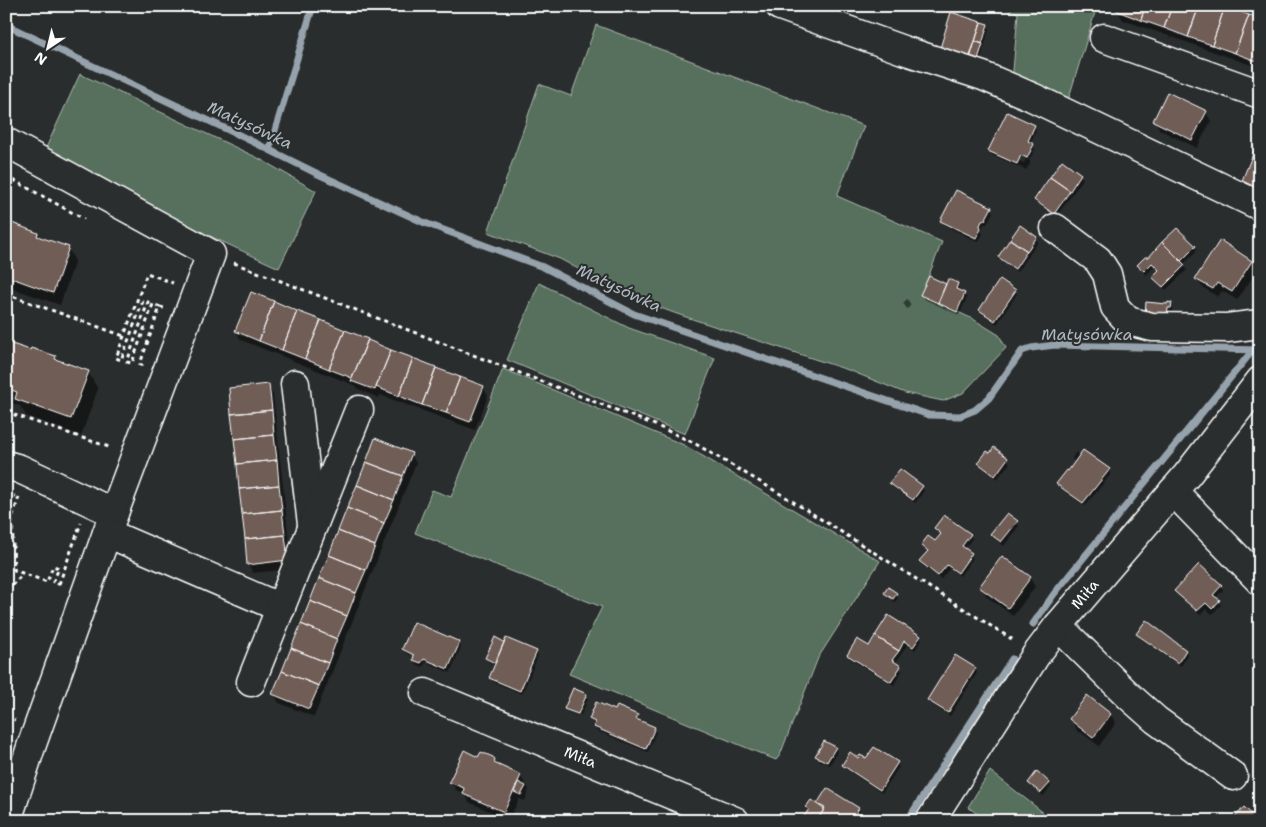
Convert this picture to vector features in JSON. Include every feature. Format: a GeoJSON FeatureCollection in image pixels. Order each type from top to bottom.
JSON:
{"type":"FeatureCollection","features":[{"type":"Feature","properties":{"kind":"street"},"geometry":{"type":"LineString","coordinates":[[780,6],[983,76],[1032,97],[1260,206]]}},
{"type":"Feature","properties":{"kind":"street"},"geometry":{"type":"LineString","coordinates":[[1104,38],[1260,94]]}},
{"type":"Feature","properties":{"kind":"street"},"geometry":{"type":"LineString","coordinates":[[6,142],[211,254],[110,523],[7,821]]}},
{"type":"Feature","properties":{"kind":"street"},"geometry":{"type":"LineString","coordinates":[[1055,228],[1098,260],[1107,274],[1115,307],[1128,321],[1152,327],[1227,328],[1260,324]]}},
{"type":"Feature","properties":{"kind":"street","name":"Miła"},"geometry":{"type":"LineString","coordinates":[[930,821],[1036,655],[1260,381]]}},
{"type":"Feature","properties":{"kind":"street"},"geometry":{"type":"LineString","coordinates":[[295,384],[313,525]]}},
{"type":"Feature","properties":{"kind":"street"},"geometry":{"type":"LineString","coordinates":[[251,682],[359,410]]}},
{"type":"Feature","properties":{"kind":"street"},"geometry":{"type":"LineString","coordinates":[[6,465],[20,469],[89,502],[110,523],[280,608]]}},
{"type":"Feature","properties":{"kind":"street"},"geometry":{"type":"LineString","coordinates":[[1172,491],[1260,581]]}},
{"type":"Feature","properties":{"kind":"street"},"geometry":{"type":"LineString","coordinates":[[1058,626],[1156,720],[1233,776]]}},
{"type":"Feature","properties":{"kind":"street","name":"Miła"},"geometry":{"type":"LineString","coordinates":[[424,693],[735,821]]}},
{"type":"Feature","properties":{"kind":"path"},"geometry":{"type":"LineString","coordinates":[[6,176],[84,219]]}},
{"type":"Feature","properties":{"kind":"path"},"geometry":{"type":"LineString","coordinates":[[211,254],[655,424],[694,443],[784,496],[1036,655]]}},
{"type":"Feature","properties":{"kind":"path"},"geometry":{"type":"LineString","coordinates":[[160,307],[153,304],[132,363],[127,362],[148,302],[143,301],[121,360],[116,358],[146,273],[176,284]]}},
{"type":"Feature","properties":{"kind":"path"},"geometry":{"type":"LineString","coordinates":[[6,294],[124,336]]}},
{"type":"Feature","properties":{"kind":"path"},"geometry":{"type":"LineString","coordinates":[[6,412],[110,447]]}},
{"type":"Feature","properties":{"kind":"path"},"geometry":{"type":"LineString","coordinates":[[19,497],[12,518],[14,570],[47,582],[53,566],[58,568],[53,582]]}},
{"type":"Feature","properties":{"kind":"path"},"geometry":{"type":"LineString","coordinates":[[59,584],[89,502]]}},
{"type":"Feature","properties":{"kind":"path"},"geometry":{"type":"LineString","coordinates":[[6,509],[14,512]]}},
{"type":"Feature","properties":{"kind":"path"},"geometry":{"type":"LineString","coordinates":[[6,592],[23,574]]}},
{"type":"Feature","properties":{"kind":"green space"},"geometry":{"type":"Polygon","coordinates":[[[1000,6],[1097,6],[1066,107],[1012,82],[1018,13],[1000,6]]]}},
{"type":"Feature","properties":{"kind":"green space"},"geometry":{"type":"Polygon","coordinates":[[[596,25],[864,126],[837,196],[942,242],[921,295],[973,319],[999,335],[1006,348],[963,393],[943,401],[905,393],[851,371],[628,296],[560,259],[488,232],[539,84],[571,96],[596,25]]]}},
{"type":"Feature","properties":{"kind":"green space"},"geometry":{"type":"Polygon","coordinates":[[[80,74],[258,158],[316,191],[279,268],[156,211],[45,150],[80,74]]]}},
{"type":"Feature","properties":{"kind":"green space"},"geometry":{"type":"Polygon","coordinates":[[[539,283],[629,328],[715,358],[685,434],[507,360],[539,283]]]}},
{"type":"Feature","properties":{"kind":"green space"},"geometry":{"type":"Polygon","coordinates":[[[503,369],[684,445],[880,561],[818,658],[780,755],[776,760],[569,674],[602,607],[415,533],[432,490],[451,497],[503,369]]]}},
{"type":"Feature","properties":{"kind":"green space"},"geometry":{"type":"Polygon","coordinates":[[[990,771],[1054,821],[987,821],[968,807],[990,771]]]}},
{"type":"Feature","properties":{"kind":"building"},"geometry":{"type":"Polygon","coordinates":[[[1119,6],[1145,6],[1141,20],[1117,11],[1119,6]]]}},
{"type":"Feature","properties":{"kind":"building"},"geometry":{"type":"Polygon","coordinates":[[[1145,6],[1172,6],[1164,28],[1141,20],[1145,6]]]}},
{"type":"Feature","properties":{"kind":"building"},"geometry":{"type":"Polygon","coordinates":[[[1172,6],[1199,6],[1188,37],[1164,28],[1172,6]]]}},
{"type":"Feature","properties":{"kind":"building"},"geometry":{"type":"Polygon","coordinates":[[[1199,6],[1225,6],[1212,45],[1188,37],[1199,6]]]}},
{"type":"Feature","properties":{"kind":"building"},"geometry":{"type":"Polygon","coordinates":[[[1225,6],[1249,15],[1235,53],[1212,45],[1225,6]]]}},
{"type":"Feature","properties":{"kind":"building"},"geometry":{"type":"Polygon","coordinates":[[[951,12],[981,22],[968,65],[938,55],[951,12]]]}},
{"type":"Feature","properties":{"kind":"building"},"geometry":{"type":"Polygon","coordinates":[[[1249,15],[1260,18],[1259,62],[1235,53],[1249,15]]]}},
{"type":"Feature","properties":{"kind":"building"},"geometry":{"type":"Polygon","coordinates":[[[981,22],[988,24],[982,44],[975,41],[981,22]]]}},
{"type":"Feature","properties":{"kind":"building"},"geometry":{"type":"Polygon","coordinates":[[[975,41],[983,44],[978,59],[970,56],[975,41]]]}},
{"type":"Feature","properties":{"kind":"building"},"geometry":{"type":"Polygon","coordinates":[[[1167,92],[1207,111],[1192,140],[1153,121],[1167,92]]]}},
{"type":"Feature","properties":{"kind":"building"},"geometry":{"type":"Polygon","coordinates":[[[1007,112],[1035,125],[1028,141],[1034,144],[1027,158],[1021,155],[1017,164],[988,151],[1007,112]]]}},
{"type":"Feature","properties":{"kind":"building"},"geometry":{"type":"Polygon","coordinates":[[[1257,144],[1260,145],[1260,191],[1241,183],[1257,144]]]}},
{"type":"Feature","properties":{"kind":"building"},"geometry":{"type":"Polygon","coordinates":[[[1062,160],[1081,174],[1070,191],[1050,177],[1062,160]]]}},
{"type":"Feature","properties":{"kind":"building"},"geometry":{"type":"Polygon","coordinates":[[[1050,177],[1070,191],[1054,214],[1034,200],[1050,177]]]}},
{"type":"Feature","properties":{"kind":"building"},"geometry":{"type":"Polygon","coordinates":[[[956,190],[992,207],[985,220],[982,221],[981,229],[976,238],[940,221],[956,190]]]}},
{"type":"Feature","properties":{"kind":"building"},"geometry":{"type":"Polygon","coordinates":[[[12,223],[38,233],[37,236],[69,247],[53,293],[6,276],[6,225],[11,227],[12,223]]]}},
{"type":"Feature","properties":{"kind":"building"},"geometry":{"type":"Polygon","coordinates":[[[1020,225],[1037,237],[1027,251],[1010,239],[1020,225]]]}},
{"type":"Feature","properties":{"kind":"building"},"geometry":{"type":"Polygon","coordinates":[[[1177,228],[1196,246],[1181,261],[1162,242],[1177,228]]]}},
{"type":"Feature","properties":{"kind":"building"},"geometry":{"type":"Polygon","coordinates":[[[1010,239],[1027,251],[1015,269],[998,257],[1010,239]]]}},
{"type":"Feature","properties":{"kind":"building"},"geometry":{"type":"Polygon","coordinates":[[[1220,240],[1252,261],[1232,292],[1217,283],[1213,289],[1195,279],[1220,240]]]}},
{"type":"Feature","properties":{"kind":"building"},"geometry":{"type":"Polygon","coordinates":[[[1162,242],[1185,265],[1163,287],[1152,277],[1159,270],[1152,263],[1144,271],[1137,265],[1145,257],[1149,257],[1162,242]]]}},
{"type":"Feature","properties":{"kind":"building"},"geometry":{"type":"Polygon","coordinates":[[[929,276],[946,284],[938,303],[920,295],[929,276]]]}},
{"type":"Feature","properties":{"kind":"building"},"geometry":{"type":"Polygon","coordinates":[[[948,279],[958,283],[956,289],[965,293],[957,312],[938,303],[948,279]]]}},
{"type":"Feature","properties":{"kind":"building"},"geometry":{"type":"Polygon","coordinates":[[[1000,279],[1016,290],[995,321],[979,310],[1000,279]]]}},
{"type":"Feature","properties":{"kind":"building"},"geometry":{"type":"Polygon","coordinates":[[[251,292],[274,301],[259,341],[235,331],[251,292]]]}},
{"type":"Feature","properties":{"kind":"building"},"geometry":{"type":"Polygon","coordinates":[[[274,301],[297,311],[282,350],[259,341],[274,301]]]}},
{"type":"Feature","properties":{"kind":"building"},"geometry":{"type":"Polygon","coordinates":[[[1146,302],[1172,303],[1171,308],[1168,308],[1167,317],[1145,314],[1146,302]]]}},
{"type":"Feature","properties":{"kind":"building"},"geometry":{"type":"Polygon","coordinates":[[[297,311],[321,320],[305,359],[282,350],[297,311]]]}},
{"type":"Feature","properties":{"kind":"building"},"geometry":{"type":"Polygon","coordinates":[[[321,320],[345,330],[329,369],[305,359],[321,320]]]}},
{"type":"Feature","properties":{"kind":"building"},"geometry":{"type":"Polygon","coordinates":[[[345,330],[368,339],[352,378],[329,369],[345,330]]]}},
{"type":"Feature","properties":{"kind":"building"},"geometry":{"type":"Polygon","coordinates":[[[368,340],[391,350],[375,390],[351,381],[368,340]]]}},
{"type":"Feature","properties":{"kind":"building"},"geometry":{"type":"Polygon","coordinates":[[[6,342],[56,356],[55,359],[89,371],[71,419],[15,399],[17,392],[6,388],[6,342]]]}},
{"type":"Feature","properties":{"kind":"building"},"geometry":{"type":"Polygon","coordinates":[[[391,350],[413,358],[399,396],[376,387],[391,350]]]}},
{"type":"Feature","properties":{"kind":"building"},"geometry":{"type":"Polygon","coordinates":[[[413,358],[436,367],[422,405],[399,396],[413,358]]]}},
{"type":"Feature","properties":{"kind":"building"},"geometry":{"type":"Polygon","coordinates":[[[436,368],[460,377],[446,413],[422,405],[436,368]]]}},
{"type":"Feature","properties":{"kind":"building"},"geometry":{"type":"Polygon","coordinates":[[[460,377],[484,386],[470,422],[446,413],[460,377]]]}},
{"type":"Feature","properties":{"kind":"building"},"geometry":{"type":"Polygon","coordinates":[[[269,384],[272,410],[231,414],[229,388],[269,384]]]}},
{"type":"Feature","properties":{"kind":"building"},"geometry":{"type":"Polygon","coordinates":[[[272,410],[274,435],[234,439],[231,414],[272,410]]]}},
{"type":"Feature","properties":{"kind":"building"},"geometry":{"type":"Polygon","coordinates":[[[274,435],[277,460],[237,464],[234,439],[274,435]]]}},
{"type":"Feature","properties":{"kind":"building"},"geometry":{"type":"Polygon","coordinates":[[[375,438],[412,453],[403,476],[366,462],[375,438]]]}},
{"type":"Feature","properties":{"kind":"building"},"geometry":{"type":"Polygon","coordinates":[[[994,447],[1008,458],[995,476],[978,463],[987,451],[990,453],[994,447]]]}},
{"type":"Feature","properties":{"kind":"building"},"geometry":{"type":"Polygon","coordinates":[[[1083,450],[1110,469],[1083,503],[1056,484],[1083,450]]]}},
{"type":"Feature","properties":{"kind":"building"},"geometry":{"type":"Polygon","coordinates":[[[277,460],[279,485],[239,489],[237,464],[277,460]]]}},
{"type":"Feature","properties":{"kind":"building"},"geometry":{"type":"Polygon","coordinates":[[[366,462],[403,476],[394,500],[357,485],[366,462]]]}},
{"type":"Feature","properties":{"kind":"building"},"geometry":{"type":"Polygon","coordinates":[[[900,469],[923,486],[913,500],[889,483],[900,469]]]}},
{"type":"Feature","properties":{"kind":"building"},"geometry":{"type":"Polygon","coordinates":[[[279,485],[282,510],[242,514],[239,489],[279,485]]]}},
{"type":"Feature","properties":{"kind":"building"},"geometry":{"type":"Polygon","coordinates":[[[357,485],[394,500],[384,523],[347,508],[357,485]]]}},
{"type":"Feature","properties":{"kind":"building"},"geometry":{"type":"Polygon","coordinates":[[[347,508],[384,523],[375,546],[338,531],[347,508]]]}},
{"type":"Feature","properties":{"kind":"building"},"geometry":{"type":"Polygon","coordinates":[[[282,510],[285,535],[245,539],[242,514],[282,510]]]}},
{"type":"Feature","properties":{"kind":"building"},"geometry":{"type":"Polygon","coordinates":[[[1007,513],[1018,521],[1001,542],[990,534],[1007,513]]]}},
{"type":"Feature","properties":{"kind":"building"},"geometry":{"type":"Polygon","coordinates":[[[944,515],[971,534],[962,546],[972,553],[958,573],[947,565],[938,576],[919,561],[928,551],[921,545],[928,536],[935,541],[941,534],[934,528],[944,515]]]}},
{"type":"Feature","properties":{"kind":"building"},"geometry":{"type":"Polygon","coordinates":[[[338,531],[375,546],[366,570],[329,555],[338,531]]]}},
{"type":"Feature","properties":{"kind":"building"},"geometry":{"type":"Polygon","coordinates":[[[285,535],[288,560],[247,565],[245,539],[285,535]]]}},
{"type":"Feature","properties":{"kind":"building"},"geometry":{"type":"Polygon","coordinates":[[[329,555],[366,570],[356,593],[319,578],[329,555]]]}},
{"type":"Feature","properties":{"kind":"building"},"geometry":{"type":"Polygon","coordinates":[[[1002,556],[1031,577],[1008,608],[979,587],[1002,556]]]}},
{"type":"Feature","properties":{"kind":"building"},"geometry":{"type":"Polygon","coordinates":[[[1199,564],[1222,585],[1213,595],[1220,600],[1212,609],[1206,603],[1197,611],[1174,591],[1199,564]]]}},
{"type":"Feature","properties":{"kind":"building"},"geometry":{"type":"Polygon","coordinates":[[[319,578],[356,593],[347,616],[310,601],[319,578]]]}},
{"type":"Feature","properties":{"kind":"building"},"geometry":{"type":"Polygon","coordinates":[[[888,587],[897,593],[893,599],[884,593],[888,587]]]}},
{"type":"Feature","properties":{"kind":"building"},"geometry":{"type":"Polygon","coordinates":[[[310,601],[347,616],[337,639],[301,624],[310,601]]]}},
{"type":"Feature","properties":{"kind":"building"},"geometry":{"type":"Polygon","coordinates":[[[888,615],[921,636],[913,647],[904,641],[899,651],[875,636],[888,615]]]}},
{"type":"Feature","properties":{"kind":"building"},"geometry":{"type":"Polygon","coordinates":[[[1146,620],[1186,650],[1178,663],[1136,634],[1146,620]]]}},
{"type":"Feature","properties":{"kind":"building"},"geometry":{"type":"Polygon","coordinates":[[[414,622],[460,642],[448,669],[424,659],[421,663],[413,660],[414,655],[402,649],[414,622]]]}},
{"type":"Feature","properties":{"kind":"building"},"geometry":{"type":"Polygon","coordinates":[[[301,624],[337,639],[328,663],[291,648],[301,624]]]}},
{"type":"Feature","properties":{"kind":"building"},"geometry":{"type":"Polygon","coordinates":[[[875,636],[899,651],[892,660],[901,666],[891,682],[847,655],[857,639],[869,646],[875,636]]]}},
{"type":"Feature","properties":{"kind":"building"},"geometry":{"type":"Polygon","coordinates":[[[495,637],[504,642],[495,663],[485,658],[495,637]]]}},
{"type":"Feature","properties":{"kind":"building"},"geometry":{"type":"Polygon","coordinates":[[[506,638],[537,651],[520,691],[489,678],[506,638]]]}},
{"type":"Feature","properties":{"kind":"building"},"geometry":{"type":"Polygon","coordinates":[[[291,648],[328,663],[319,686],[282,671],[291,648]]]}},
{"type":"Feature","properties":{"kind":"building"},"geometry":{"type":"Polygon","coordinates":[[[955,655],[976,668],[948,713],[927,700],[955,655]]]}},
{"type":"Feature","properties":{"kind":"building"},"geometry":{"type":"Polygon","coordinates":[[[282,671],[319,686],[309,709],[272,694],[282,671]]]}},
{"type":"Feature","properties":{"kind":"building"},"geometry":{"type":"Polygon","coordinates":[[[573,688],[587,694],[578,714],[564,709],[573,688]]]}},
{"type":"Feature","properties":{"kind":"building"},"geometry":{"type":"Polygon","coordinates":[[[1087,695],[1111,714],[1093,738],[1069,719],[1087,695]]]}},
{"type":"Feature","properties":{"kind":"building"},"geometry":{"type":"Polygon","coordinates":[[[596,702],[615,710],[617,706],[638,715],[636,719],[655,727],[646,749],[594,727],[595,722],[589,719],[596,702]]]}},
{"type":"Feature","properties":{"kind":"building"},"geometry":{"type":"Polygon","coordinates":[[[824,741],[836,747],[827,762],[815,756],[824,741]]]}},
{"type":"Feature","properties":{"kind":"building"},"geometry":{"type":"Polygon","coordinates":[[[874,747],[898,762],[880,790],[842,765],[850,752],[858,758],[860,755],[866,758],[874,747]]]}},
{"type":"Feature","properties":{"kind":"building"},"geometry":{"type":"Polygon","coordinates":[[[464,750],[478,757],[481,752],[493,757],[495,759],[494,763],[521,775],[504,812],[463,794],[464,788],[449,782],[464,750]]]}},
{"type":"Feature","properties":{"kind":"building"},"geometry":{"type":"Polygon","coordinates":[[[1037,771],[1050,783],[1041,793],[1028,783],[1037,771]]]}},
{"type":"Feature","properties":{"kind":"building"},"geometry":{"type":"Polygon","coordinates":[[[518,782],[526,786],[521,795],[514,792],[518,782]]]}},
{"type":"Feature","properties":{"kind":"building"},"geometry":{"type":"Polygon","coordinates":[[[827,788],[859,808],[851,821],[817,821],[825,808],[817,804],[827,788]]]}},
{"type":"Feature","properties":{"kind":"building"},"geometry":{"type":"Polygon","coordinates":[[[811,800],[824,809],[817,821],[801,821],[809,809],[806,807],[811,800]]]}},
{"type":"Feature","properties":{"kind":"building"},"geometry":{"type":"Polygon","coordinates":[[[1244,807],[1259,821],[1232,821],[1244,807]]]}},
{"type":"Feature","properties":{"kind":"building"},"geometry":{"type":"Polygon","coordinates":[[[383,816],[392,818],[418,821],[383,821],[383,816]]]}},
{"type":"Feature","properties":{"kind":"waterway"},"geometry":{"type":"LineString","coordinates":[[269,150],[313,6]]}},
{"type":"Feature","properties":{"kind":"waterway","name":"Matysówka"},"geometry":{"type":"LineString","coordinates":[[6,25],[318,174],[425,223],[543,267],[634,314],[929,415],[960,416],[975,410],[989,398],[1022,351],[1031,348],[1055,345],[1260,350]]}},
{"type":"Feature","properties":{"kind":"waterway"},"geometry":{"type":"LineString","coordinates":[[1033,624],[1054,594],[1253,350]]}},
{"type":"Feature","properties":{"kind":"waterway"},"geometry":{"type":"LineString","coordinates":[[907,821],[1012,659]]}}]}
